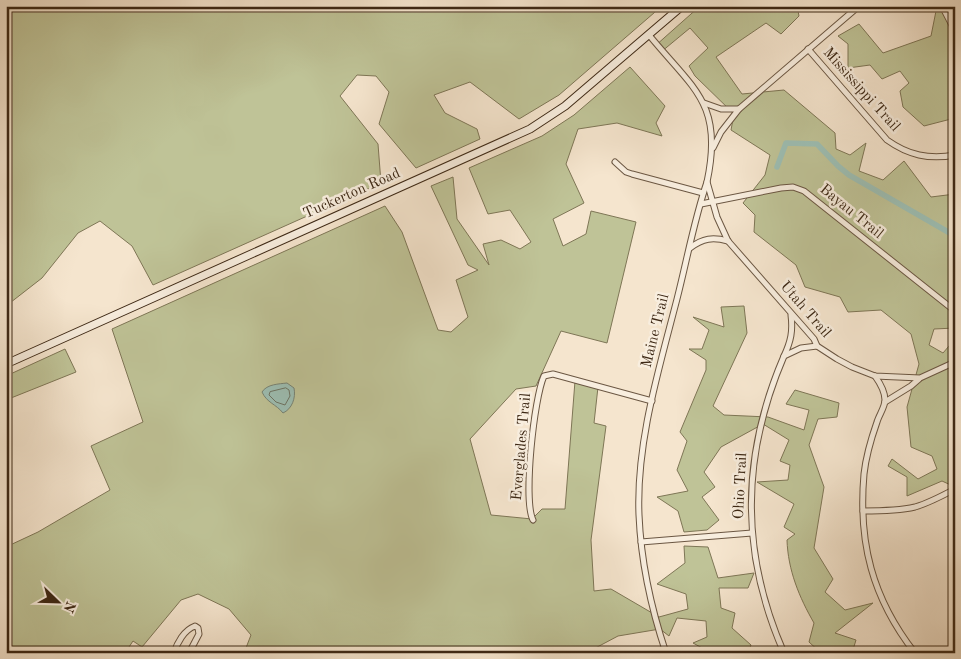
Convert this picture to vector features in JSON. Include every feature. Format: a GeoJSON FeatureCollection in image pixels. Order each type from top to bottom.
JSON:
{"type":"FeatureCollection","features":[{"type":"Feature","properties":{"kind":"main road","name":"Tuckerton Road"},"geometry":{"type":"LineString","coordinates":[[6,364],[530,129],[566,106],[682,6]]}},
{"type":"Feature","properties":{"kind":"street"},"geometry":{"type":"LineString","coordinates":[[712,148],[721,132],[739,109],[859,6]]}},
{"type":"Feature","properties":{"kind":"street"},"geometry":{"type":"LineString","coordinates":[[942,6],[955,31]]}},
{"type":"Feature","properties":{"kind":"street","name":"Maine Trail"},"geometry":{"type":"LineString","coordinates":[[649,35],[686,76],[704,102],[710,120],[712,148],[707,182],[652,401],[645,434],[639,492],[646,582],[666,653]]}},
{"type":"Feature","properties":{"kind":"street","name":"Mississippi Trail"},"geometry":{"type":"LineString","coordinates":[[808,49],[887,140],[900,149],[920,156],[935,158],[955,155]]}},
{"type":"Feature","properties":{"kind":"street"},"geometry":{"type":"LineString","coordinates":[[704,102],[721,108],[739,109]]}},
{"type":"Feature","properties":{"kind":"street"},"geometry":{"type":"LineString","coordinates":[[615,162],[626,172],[703,193]]}},
{"type":"Feature","properties":{"kind":"street","name":"Utah Trail"},"geometry":{"type":"LineString","coordinates":[[707,182],[718,221],[728,241],[814,339],[818,346],[852,367],[876,376],[920,378]]}},
{"type":"Feature","properties":{"kind":"street","name":"Bayau Trail"},"geometry":{"type":"LineString","coordinates":[[712,202],[780,188],[804,191],[955,311]]}},
{"type":"Feature","properties":{"kind":"street"},"geometry":{"type":"LineString","coordinates":[[701,204],[712,202]]}},
{"type":"Feature","properties":{"kind":"street"},"geometry":{"type":"LineString","coordinates":[[690,248],[709,238],[728,241]]}},
{"type":"Feature","properties":{"kind":"street","name":"Ohio Trail"},"geometry":{"type":"LineString","coordinates":[[784,653],[770,618],[760,583],[752,532],[751,491],[758,433],[772,385],[793,330],[790,312]]}},
{"type":"Feature","properties":{"kind":"street"},"geometry":{"type":"LineString","coordinates":[[784,356],[802,348],[818,346]]}},
{"type":"Feature","properties":{"kind":"street","name":"Utah Trail"},"geometry":{"type":"LineString","coordinates":[[885,402],[920,378],[955,362]]}},
{"type":"Feature","properties":{"kind":"street","name":"Everglades Trail"},"geometry":{"type":"LineString","coordinates":[[533,520],[530,513],[529,495],[533,429],[540,386],[544,376],[553,374],[652,401]]}},
{"type":"Feature","properties":{"kind":"street"},"geometry":{"type":"LineString","coordinates":[[876,376],[883,389],[885,402],[872,436],[864,473],[864,539],[880,596],[901,634],[915,653]]}},
{"type":"Feature","properties":{"kind":"street"},"geometry":{"type":"LineString","coordinates":[[863,511],[895,510],[913,507],[927,503],[955,489]]}},
{"type":"Feature","properties":{"kind":"street"},"geometry":{"type":"LineString","coordinates":[[642,542],[752,532]]}},
{"type":"Feature","properties":{"kind":"street"},"geometry":{"type":"LineString","coordinates":[[174,653],[185,632],[194,626],[198,628],[199,634],[189,653]]}},
{"type":"Feature","properties":{"kind":"green space"},"geometry":{"type":"Polygon","coordinates":[[[6,6],[662,6],[559,95],[519,119],[470,82],[434,95],[445,113],[477,129],[480,139],[416,168],[379,124],[389,92],[376,76],[357,75],[340,96],[378,144],[381,183],[153,285],[132,246],[100,221],[78,233],[42,278],[6,306],[6,6]]]}},
{"type":"Feature","properties":{"kind":"green space"},"geometry":{"type":"Polygon","coordinates":[[[700,6],[797,6],[799,16],[781,34],[766,23],[716,57],[742,94],[784,90],[835,133],[836,149],[850,155],[866,143],[859,171],[883,180],[904,161],[931,197],[955,194],[955,328],[934,329],[929,345],[943,353],[955,339],[955,487],[942,481],[907,496],[907,477],[888,466],[892,459],[918,479],[937,469],[932,456],[911,447],[907,407],[919,364],[911,334],[881,310],[848,312],[840,297],[805,287],[796,265],[754,232],[755,215],[743,203],[765,175],[770,155],[731,130],[734,114],[695,76],[689,66],[708,48],[690,28],[661,52],[655,46],[700,6]]]}},
{"type":"Feature","properties":{"kind":"green space"},"geometry":{"type":"Polygon","coordinates":[[[937,6],[955,6],[955,120],[951,119],[924,126],[903,107],[900,91],[909,83],[900,71],[882,79],[870,65],[848,68],[848,44],[838,36],[859,24],[883,53],[931,36],[937,6]]]}},
{"type":"Feature","properties":{"kind":"green space"},"geometry":{"type":"Polygon","coordinates":[[[630,67],[665,106],[656,123],[662,136],[617,123],[578,129],[566,164],[584,203],[553,219],[563,246],[586,234],[591,211],[636,222],[607,343],[561,331],[536,386],[516,389],[470,439],[491,515],[532,519],[542,509],[565,509],[575,381],[598,387],[594,423],[606,426],[591,540],[594,591],[611,589],[659,617],[688,609],[686,594],[657,584],[685,563],[684,546],[708,547],[718,578],[754,573],[748,588],[719,588],[721,608],[735,613],[732,628],[751,645],[748,653],[704,653],[704,649],[693,643],[707,637],[706,621],[677,618],[669,636],[660,629],[618,636],[586,653],[244,653],[251,635],[229,609],[198,594],[181,600],[142,647],[133,641],[125,653],[6,653],[6,543],[8,546],[38,532],[110,490],[91,446],[143,422],[112,329],[385,206],[402,232],[438,330],[451,332],[468,317],[456,280],[478,270],[468,265],[431,186],[453,177],[457,219],[489,265],[483,244],[501,240],[520,249],[531,242],[510,210],[488,214],[469,168],[542,136],[574,115],[630,67]]]}},
{"type":"Feature","properties":{"kind":"green space"},"geometry":{"type":"Polygon","coordinates":[[[744,306],[747,333],[713,406],[724,415],[768,417],[804,430],[809,410],[786,404],[795,390],[839,403],[837,417],[818,419],[809,445],[824,487],[814,548],[833,579],[825,592],[845,610],[873,603],[835,633],[856,640],[852,653],[821,653],[809,642],[814,623],[795,583],[788,551],[787,540],[795,534],[784,527],[794,504],[757,482],[788,480],[790,465],[780,461],[789,440],[763,424],[721,447],[704,472],[715,487],[702,497],[719,520],[707,530],[684,532],[678,511],[657,497],[688,491],[677,470],[687,441],[680,432],[706,370],[706,360],[689,349],[702,349],[709,330],[693,317],[724,327],[721,307],[744,306]]]}},
{"type":"Feature","properties":{"kind":"green space"},"geometry":{"type":"Polygon","coordinates":[[[65,349],[76,372],[11,398],[6,404],[6,376],[65,349]]]}},
{"type":"Feature","properties":{"kind":"water"},"geometry":{"type":"Polygon","coordinates":[[[287,383],[294,388],[294,396],[293,403],[283,413],[266,399],[262,392],[270,386],[287,383]]]}},
{"type":"Feature","properties":{"kind":"waterway"},"geometry":{"type":"LineString","coordinates":[[777,167],[786,143],[817,144],[849,175],[955,236]]}}]}
